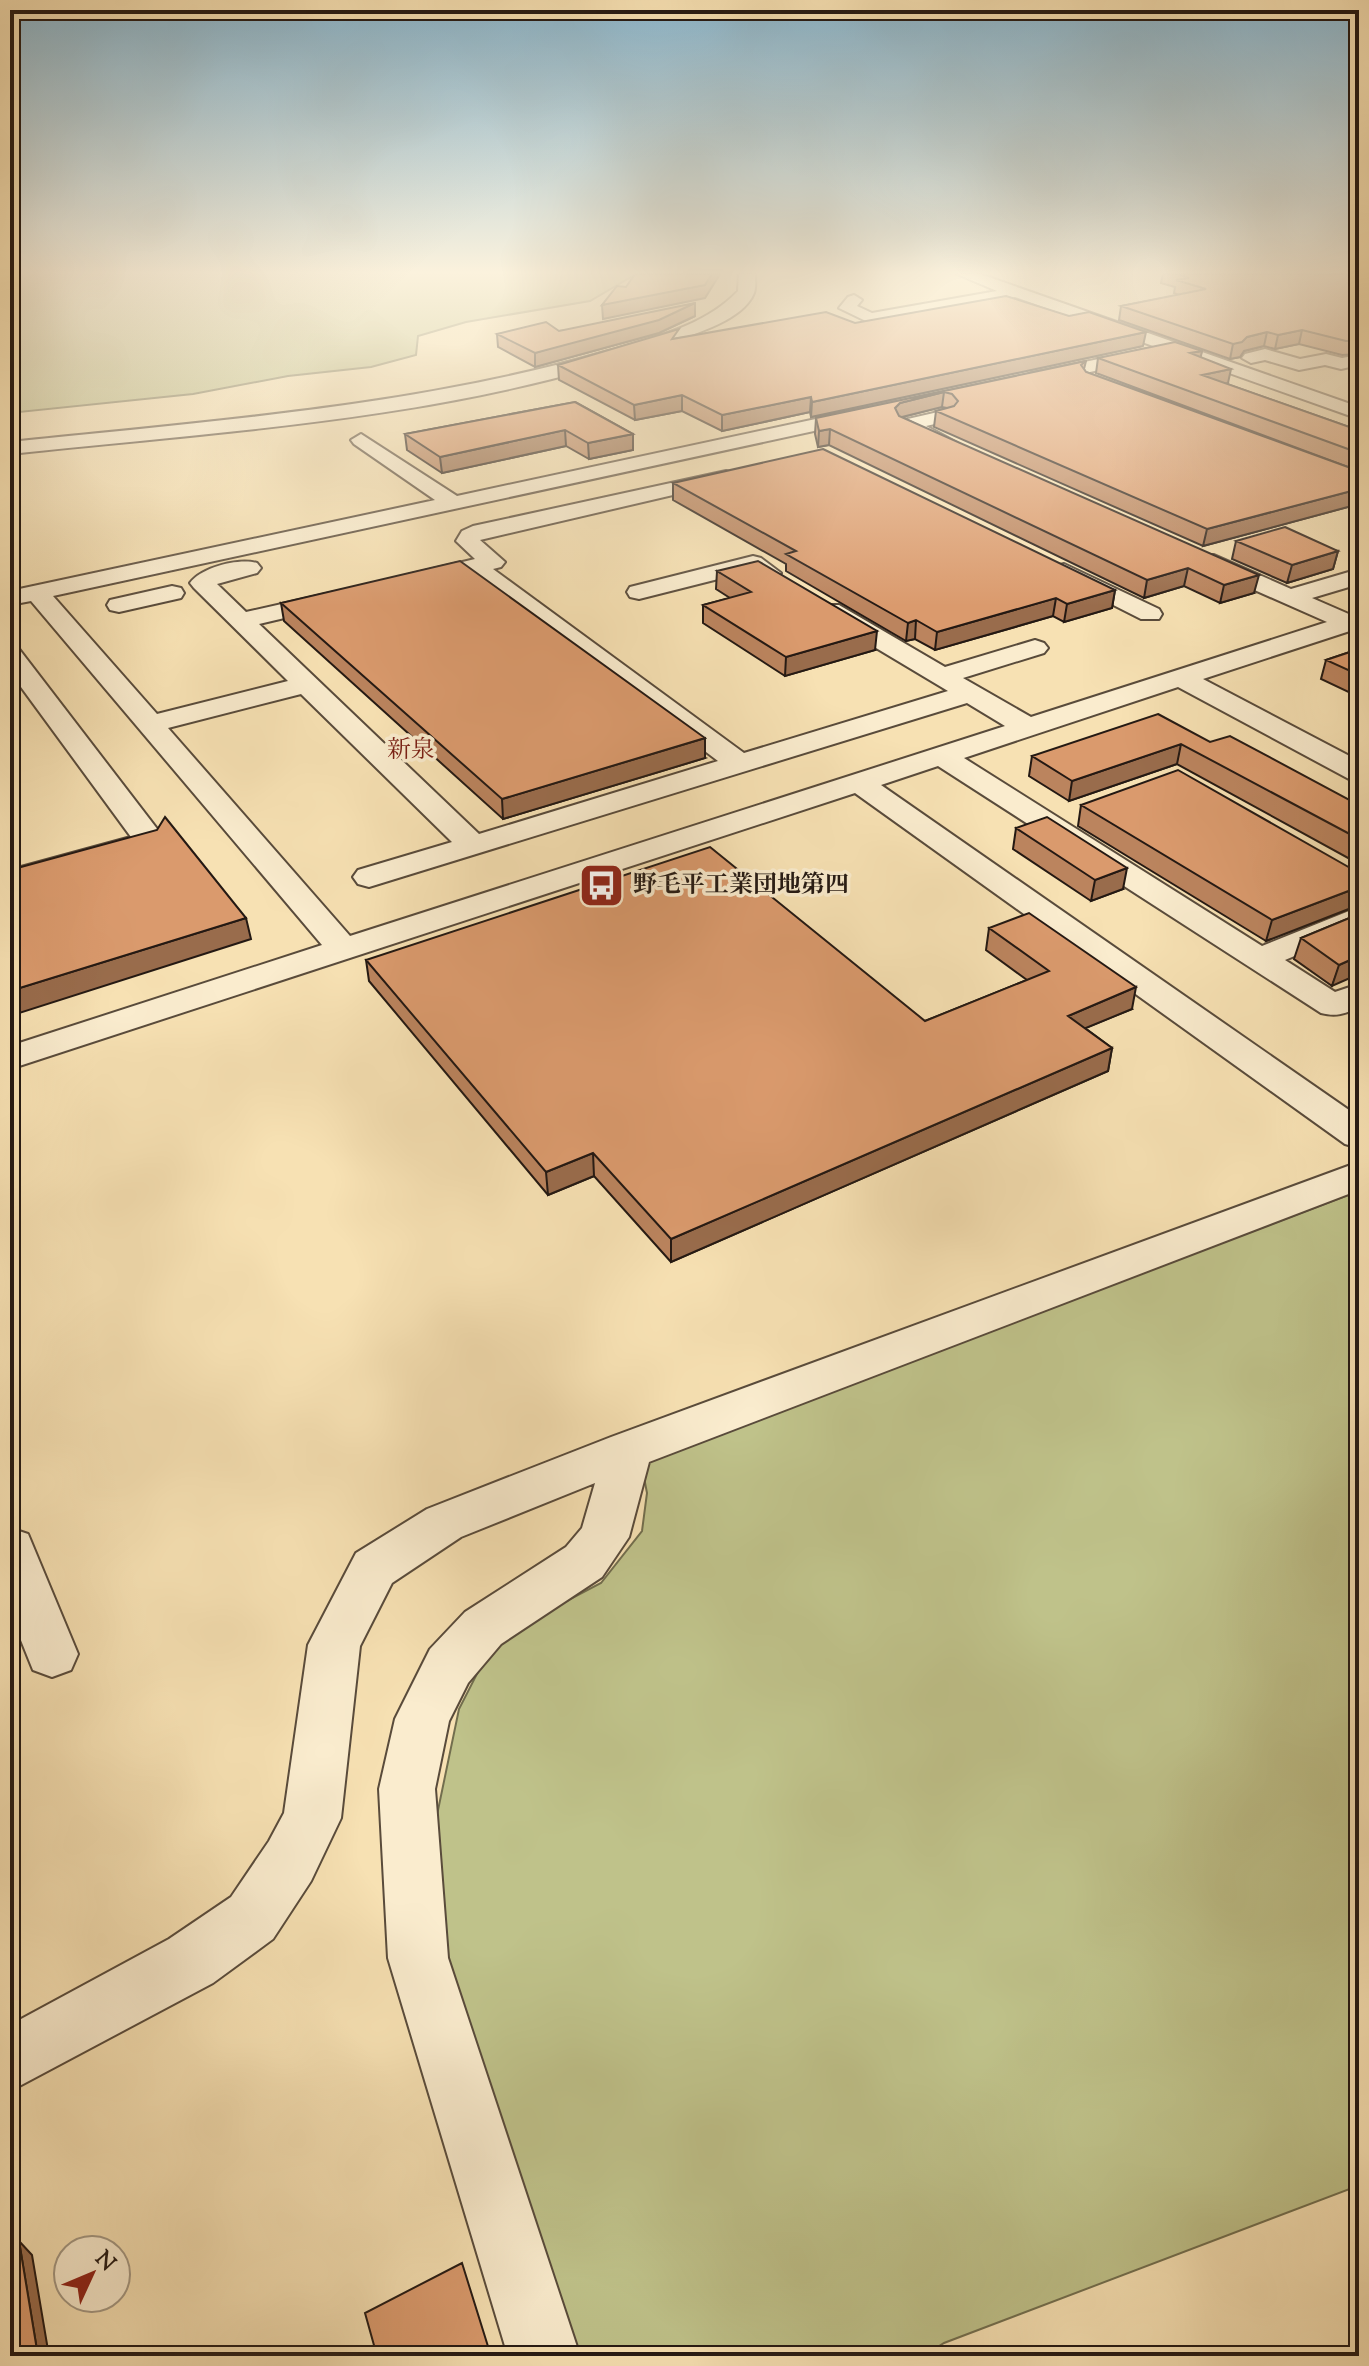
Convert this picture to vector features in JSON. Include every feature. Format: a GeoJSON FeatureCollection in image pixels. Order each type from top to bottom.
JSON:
{"type":"FeatureCollection","features":[{"type":"Feature","properties":{"kind":"street"},"geometry":{"type":"LineString","coordinates":[[10,448],[420,400],[483,384]]}},
{"type":"Feature","properties":{"kind":"street"},"geometry":{"type":"LineString","coordinates":[[23,595],[890,409],[1028,384]]}},
{"type":"Feature","properties":{"kind":"street"},"geometry":{"type":"LineString","coordinates":[[1276,384],[1359,413]]}},
{"type":"Feature","properties":{"kind":"street"},"geometry":{"type":"LineString","coordinates":[[1289,389],[1308,384]]}},
{"type":"Feature","properties":{"kind":"street"},"geometry":{"type":"LineString","coordinates":[[962,450],[906,425],[1002,391]]}},
{"type":"Feature","properties":{"kind":"street"},"geometry":{"type":"LineString","coordinates":[[361,440],[453,503]]}},
{"type":"Feature","properties":{"kind":"street"},"geometry":{"type":"LineString","coordinates":[[396,584],[493,562],[467,541],[481,531],[741,473]]}},
{"type":"Feature","properties":{"kind":"street"},"geometry":{"type":"LineString","coordinates":[[398,536],[206,579],[202,583],[473,845]]}},
{"type":"Feature","properties":{"kind":"street"},"geometry":{"type":"LineString","coordinates":[[1239,546],[1193,554],[1354,622]]}},
{"type":"Feature","properties":{"kind":"street"},"geometry":{"type":"LineString","coordinates":[[1334,557],[1359,568]]}},
{"type":"Feature","properties":{"kind":"street"},"geometry":{"type":"LineString","coordinates":[[1038,558],[1150,614]]}},
{"type":"Feature","properties":{"kind":"street"},"geometry":{"type":"LineString","coordinates":[[639,592],[753,563],[1029,728]]}},
{"type":"Feature","properties":{"kind":"street"},"geometry":{"type":"LineString","coordinates":[[474,566],[740,764]]}},
{"type":"Feature","properties":{"kind":"street"},"geometry":{"type":"LineString","coordinates":[[1289,597],[1359,576]]}},
{"type":"Feature","properties":{"kind":"street"},"geometry":{"type":"LineString","coordinates":[[119,605],[172,593]]}},
{"type":"Feature","properties":{"kind":"street"},"geometry":{"type":"LineString","coordinates":[[23,595],[151,724],[344,950]]}},
{"type":"Feature","properties":{"kind":"street"},"geometry":{"type":"LineString","coordinates":[[241,621],[350,595]]}},
{"type":"Feature","properties":{"kind":"street"},"geometry":{"type":"LineString","coordinates":[[10,1058],[1354,622]]}},
{"type":"Feature","properties":{"kind":"street"},"geometry":{"type":"LineString","coordinates":[[942,676],[1035,648]]}},
{"type":"Feature","properties":{"kind":"street"},"geometry":{"type":"LineString","coordinates":[[10,654],[150,841],[10,880]]}},
{"type":"Feature","properties":{"kind":"street"},"geometry":{"type":"LineString","coordinates":[[1180,678],[1359,773]]}},
{"type":"Feature","properties":{"kind":"street"},"geometry":{"type":"LineString","coordinates":[[151,724],[307,684]]}},
{"type":"Feature","properties":{"kind":"street"},"geometry":{"type":"LineString","coordinates":[[369,877],[971,693]]}},
{"type":"Feature","properties":{"kind":"street"},"geometry":{"type":"LineString","coordinates":[[942,756],[1060,817],[1259,959],[1333,1006],[1359,994]]}},
{"type":"Feature","properties":{"kind":"street"},"geometry":{"type":"LineString","coordinates":[[859,783],[1359,1135]]}},
{"type":"Feature","properties":{"kind":"street"},"geometry":{"type":"LineString","coordinates":[[612,802],[662,847]]}},
{"type":"Feature","properties":{"kind":"street"},"geometry":{"type":"LineString","coordinates":[[1259,959],[1359,917]]}},
{"type":"Feature","properties":{"kind":"street"},"geometry":{"type":"LineString","coordinates":[[1324,932],[1359,953]]}},
{"type":"Feature","properties":{"kind":"street"},"geometry":{"type":"LineString","coordinates":[[10,2059],[191,1961],[252,1918],[290,1861],[312,1818],[334,1645],[374,1568],[444,1523],[628,1450],[1359,1175]]}},
{"type":"Feature","properties":{"kind":"street"},"geometry":{"type":"LineString","coordinates":[[544,2356],[418,1958],[407,1789],[422,1719],[449,1666],[483,1628],[584,1562],[604,1537],[628,1450]]}},
{"type":"Feature","properties":{"kind":"street"},"geometry":{"type":"LineString","coordinates":[[10,1549],[52,1654]]}},
{"type":"Feature","properties":{"kind":"green space"},"geometry":{"type":"Polygon","coordinates":[[[10,384],[244,384],[193,394],[10,413],[10,384]]]}},
{"type":"Feature","properties":{"kind":"green space"},"geometry":{"type":"Polygon","coordinates":[[[1359,1191],[1359,2221],[1352,2188],[944,2343],[924,2356],[574,2356],[439,1945],[437,1815],[459,1709],[483,1662],[515,1628],[601,1583],[642,1531],[647,1493],[641,1462],[1359,1191]]]}},
{"type":"Feature","properties":{"kind":"building"},"geometry":{"type":"Polygon","coordinates":[[[595,384],[896,384],[812,402],[811,397],[722,415],[682,395],[634,405],[595,384]]]}},
{"type":"Feature","properties":{"kind":"building"},"geometry":{"type":"Polygon","coordinates":[[[975,384],[1120,384],[1359,471],[1359,489],[1207,529],[936,411],[954,406],[958,401],[952,394],[944,392],[900,403],[895,408],[899,416],[1259,575],[1224,585],[1188,568],[1147,580],[830,429],[819,431],[816,418],[975,384]]]}},
{"type":"Feature","properties":{"kind":"building"},"geometry":{"type":"Polygon","coordinates":[[[1171,384],[1229,384],[1352,428],[1359,426],[1359,453],[1171,384]]]}},
{"type":"Feature","properties":{"kind":"building"},"geometry":{"type":"Polygon","coordinates":[[[575,402],[633,434],[588,443],[565,430],[440,457],[405,434],[575,402]]]}},
{"type":"Feature","properties":{"kind":"building"},"geometry":{"type":"Polygon","coordinates":[[[823,449],[1115,590],[1067,604],[1056,598],[937,632],[916,620],[908,623],[786,554],[796,551],[673,483],[823,449]]]}},
{"type":"Feature","properties":{"kind":"building"},"geometry":{"type":"Polygon","coordinates":[[[1285,527],[1338,551],[1292,565],[1236,541],[1285,527]]]}},
{"type":"Feature","properties":{"kind":"building"},"geometry":{"type":"Polygon","coordinates":[[[460,561],[705,738],[502,799],[281,603],[460,561]]]}},
{"type":"Feature","properties":{"kind":"building"},"geometry":{"type":"Polygon","coordinates":[[[758,561],[877,631],[786,657],[703,605],[751,592],[717,571],[758,561]]]}},
{"type":"Feature","properties":{"kind":"building"},"geometry":{"type":"Polygon","coordinates":[[[1359,649],[1359,675],[1326,660],[1359,649]]]}},
{"type":"Feature","properties":{"kind":"building"},"geometry":{"type":"Polygon","coordinates":[[[1158,714],[1210,742],[1230,736],[1359,805],[1359,839],[1181,744],[1072,781],[1032,756],[1158,714]]]}},
{"type":"Feature","properties":{"kind":"building"},"geometry":{"type":"Polygon","coordinates":[[[1178,770],[1359,873],[1359,887],[1272,920],[1081,805],[1178,770]]]}},
{"type":"Feature","properties":{"kind":"building"},"geometry":{"type":"Polygon","coordinates":[[[165,817],[246,918],[10,991],[10,870],[157,830],[165,817]]]}},
{"type":"Feature","properties":{"kind":"building"},"geometry":{"type":"Polygon","coordinates":[[[1047,817],[1127,868],[1095,880],[1016,828],[1047,817]]]}},
{"type":"Feature","properties":{"kind":"building"},"geometry":{"type":"Polygon","coordinates":[[[710,847],[925,1021],[1049,971],[989,928],[1029,913],[1136,987],[1068,1016],[1112,1048],[671,1239],[593,1153],[546,1172],[366,960],[710,847]]]}},
{"type":"Feature","properties":{"kind":"building"},"geometry":{"type":"Polygon","coordinates":[[[1359,914],[1359,956],[1339,965],[1301,938],[1359,914]]]}},
{"type":"Feature","properties":{"kind":"building"},"geometry":{"type":"Polygon","coordinates":[[[19,2241],[38,2356],[10,2356],[10,2245],[19,2241]]]}},
{"type":"Feature","properties":{"kind":"building"},"geometry":{"type":"Polygon","coordinates":[[[462,2263],[491,2356],[377,2356],[365,2313],[462,2263]]]}},
{"type":"Feature","properties":{"kind":"place","name":"野毛平工業団地第四"},"geometry":{"type":"Point","coordinates":[602,886]}},
{"type":"Feature","properties":{"kind":"district","name":"新泉"},"geometry":{"type":"Point","coordinates":[411,751]}}]}
